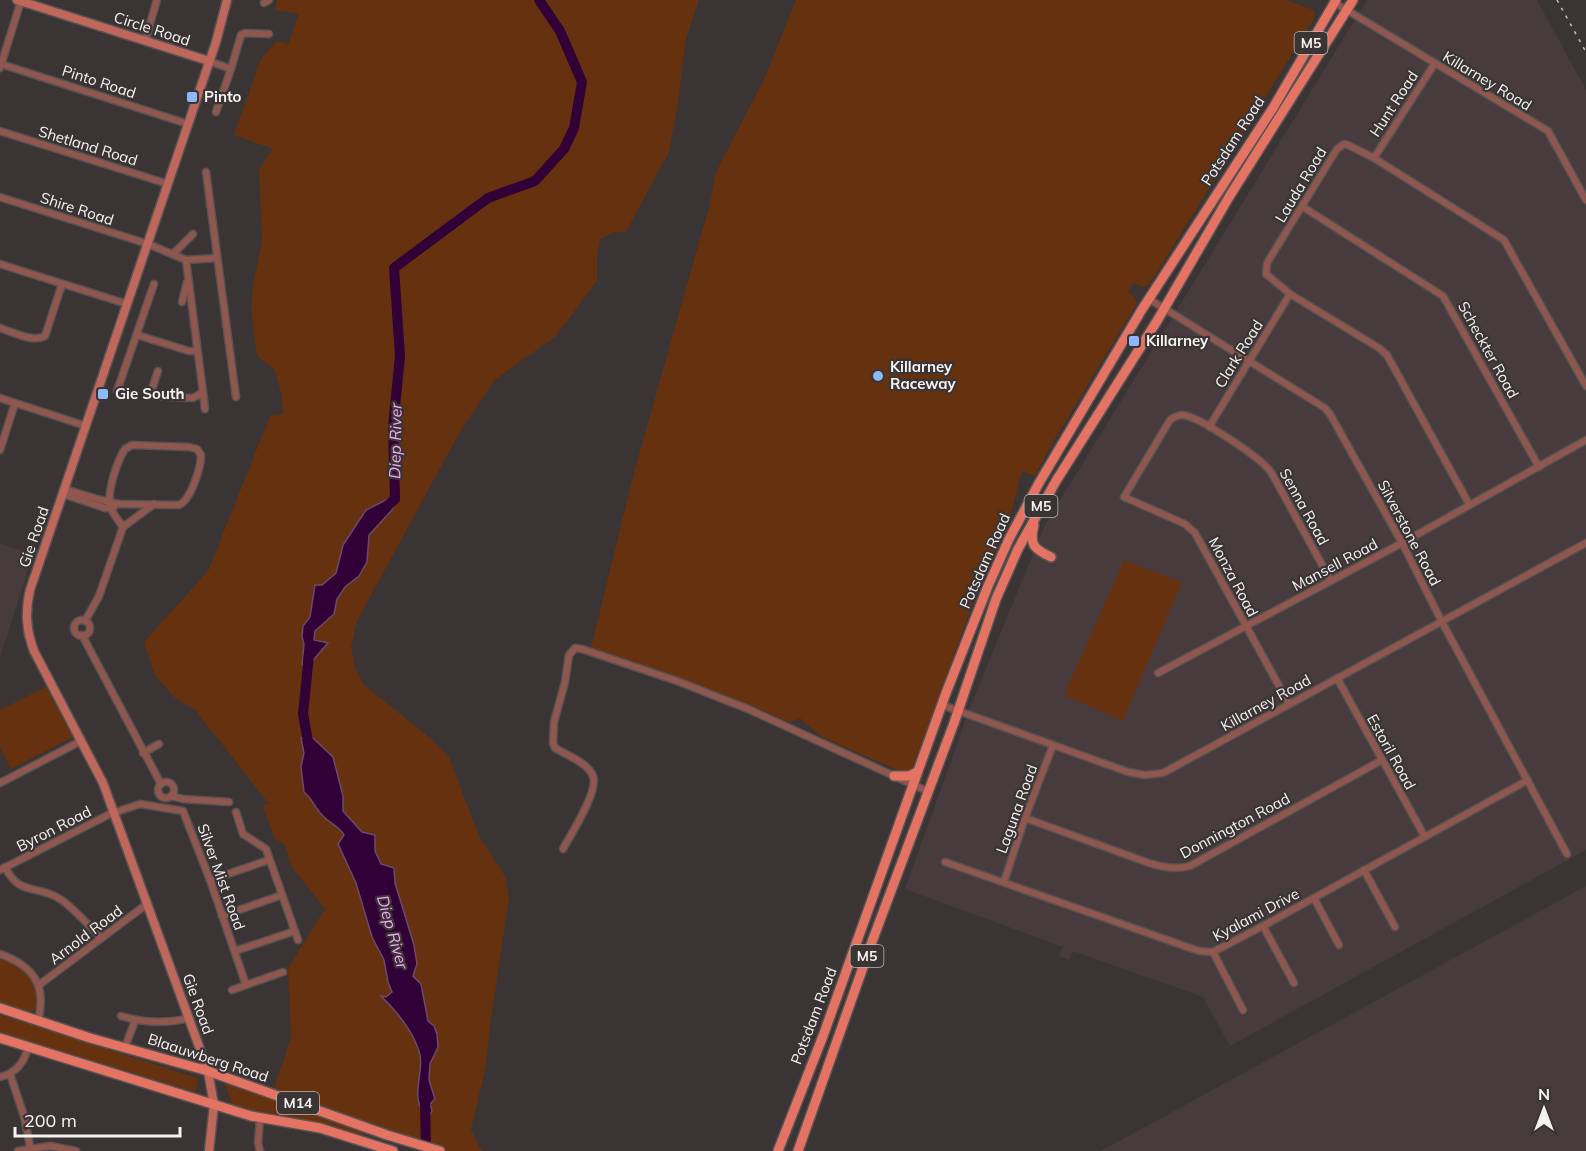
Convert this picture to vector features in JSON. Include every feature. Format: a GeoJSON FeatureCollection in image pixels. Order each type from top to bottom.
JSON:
{"type":"FeatureCollection","features":[{"type":"Feature","properties":{"kind":"main road","name":"Potsdam Road"},"geometry":{"type":"LineString","coordinates":[[798,1151],[1000,590],[1018,549],[1043,503],[1164,309],[1229,197],[1353,0]]}},
{"type":"Feature","properties":{"kind":"main road","name":"Potsdam Road"},"geometry":{"type":"LineString","coordinates":[[778,1151],[823,1036],[942,705],[988,586],[1009,539],[1039,483],[1149,299],[1273,108],[1336,1]]}},
{"type":"Feature","properties":{"kind":"main road"},"geometry":{"type":"LineString","coordinates":[[1043,503],[1034,526],[1032,539],[1036,549],[1051,556]]}},
{"type":"Feature","properties":{"kind":"main road"},"geometry":{"type":"LineString","coordinates":[[894,776],[909,776],[917,772]]}},
{"type":"Feature","properties":{"kind":"main road","name":"Blaauwberg Road"},"geometry":{"type":"LineString","coordinates":[[0,1008],[208,1071],[387,1135],[440,1151]]}},
{"type":"Feature","properties":{"kind":"main road","name":"M14"},"geometry":{"type":"LineString","coordinates":[[0,1038],[260,1119],[320,1128],[389,1150]]}},
{"type":"Feature","properties":{"kind":"main road"},"geometry":{"type":"LineString","coordinates":[[787,1125],[806,1129]]}},
{"type":"Feature","properties":{"kind":"street"},"geometry":{"type":"LineString","coordinates":[[146,41],[157,0]]}},
{"type":"Feature","properties":{"kind":"street","name":"Gie Road"},"geometry":{"type":"LineString","coordinates":[[209,1151],[214,1105],[208,1071],[184,1019],[147,904],[104,783],[34,651],[26,620],[30,590],[148,244],[227,0]]}},
{"type":"Feature","properties":{"kind":"street"},"geometry":{"type":"LineString","coordinates":[[1,66],[19,1]]}},
{"type":"Feature","properties":{"kind":"street","name":"Circle Road"},"geometry":{"type":"LineString","coordinates":[[19,1],[209,61]]}},
{"type":"Feature","properties":{"kind":"street","name":"Killarney Road"},"geometry":{"type":"LineString","coordinates":[[1336,1],[1548,131],[1586,200]]}},
{"type":"Feature","properties":{"kind":"street"},"geometry":{"type":"LineString","coordinates":[[216,112],[241,35],[245,33],[269,34]]}},
{"type":"Feature","properties":{"kind":"street"},"geometry":{"type":"LineString","coordinates":[[209,61],[231,69]]}},
{"type":"Feature","properties":{"kind":"street","name":"Hunt Road"},"geometry":{"type":"LineString","coordinates":[[1374,158],[1435,63]]}},
{"type":"Feature","properties":{"kind":"street","name":"Pinto Road"},"geometry":{"type":"LineString","coordinates":[[1,66],[188,124]]}},
{"type":"Feature","properties":{"kind":"street","name":"Shetland Road"},"geometry":{"type":"LineString","coordinates":[[0,131],[168,184]]}},
{"type":"Feature","properties":{"kind":"street","name":"Lauda Road"},"geometry":{"type":"LineString","coordinates":[[1469,504],[1387,355],[1268,278],[1266,267],[1340,146],[1348,145],[1374,158],[1504,240],[1586,386]]}},
{"type":"Feature","properties":{"kind":"street"},"geometry":{"type":"LineString","coordinates":[[206,172],[236,397]]}},
{"type":"Feature","properties":{"kind":"street","name":"Shire Road"},"geometry":{"type":"LineString","coordinates":[[0,197],[148,244],[186,260]]}},
{"type":"Feature","properties":{"kind":"street","name":"Scheckter Road"},"geometry":{"type":"LineString","coordinates":[[1303,207],[1443,296],[1539,466]]}},
{"type":"Feature","properties":{"kind":"street"},"geometry":{"type":"LineString","coordinates":[[173,255],[193,234]]}},
{"type":"Feature","properties":{"kind":"street"},"geometry":{"type":"LineString","coordinates":[[205,409],[186,260],[216,258]]}},
{"type":"Feature","properties":{"kind":"street"},"geometry":{"type":"LineString","coordinates":[[0,264],[127,304]]}},
{"type":"Feature","properties":{"kind":"street"},"geometry":{"type":"LineString","coordinates":[[182,302],[188,279]]}},
{"type":"Feature","properties":{"kind":"street"},"geometry":{"type":"LineString","coordinates":[[0,328],[34,339],[41,339],[45,336],[62,284]]}},
{"type":"Feature","properties":{"kind":"street"},"geometry":{"type":"LineString","coordinates":[[117,391],[154,284]]}},
{"type":"Feature","properties":{"kind":"street","name":"Clark Road"},"geometry":{"type":"LineString","coordinates":[[1209,427],[1290,294]]}},
{"type":"Feature","properties":{"kind":"street","name":"Silverstone Road"},"geometry":{"type":"LineString","coordinates":[[1149,299],[1250,360],[1328,411],[1402,543],[1567,854]]}},
{"type":"Feature","properties":{"kind":"street"},"geometry":{"type":"LineString","coordinates":[[137,335],[189,351],[197,351]]}},
{"type":"Feature","properties":{"kind":"street"},"geometry":{"type":"LineString","coordinates":[[158,371],[152,390],[156,396],[193,398],[203,393]]}},
{"type":"Feature","properties":{"kind":"street"},"geometry":{"type":"LineString","coordinates":[[0,398],[86,426]]}},
{"type":"Feature","properties":{"kind":"street"},"geometry":{"type":"LineString","coordinates":[[0,450],[15,403]]}},
{"type":"Feature","properties":{"kind":"street","name":"Senna Road"},"geometry":{"type":"LineString","coordinates":[[1124,497],[1173,417],[1179,415],[1189,417],[1209,427],[1263,462],[1331,580]]}},
{"type":"Feature","properties":{"kind":"street","name":"Mansell Road"},"geometry":{"type":"LineString","coordinates":[[1158,673],[1402,543],[1586,440]]}},
{"type":"Feature","properties":{"kind":"street"},"geometry":{"type":"LineString","coordinates":[[64,491],[110,505],[179,505],[187,500],[200,465],[201,455],[189,447],[132,445],[127,447],[122,453],[111,484],[110,505],[123,527]]}},
{"type":"Feature","properties":{"kind":"street","name":"Monza Road"},"geometry":{"type":"LineString","coordinates":[[1124,497],[1185,524],[1195,533],[1289,704]]}},
{"type":"Feature","properties":{"kind":"street"},"geometry":{"type":"LineString","coordinates":[[85,621],[99,596],[123,527],[155,504]]}},
{"type":"Feature","properties":{"kind":"street","name":"Killarney Road"},"geometry":{"type":"LineString","coordinates":[[942,705],[1128,772],[1145,775],[1163,773],[1586,543]]}},
{"type":"Feature","properties":{"kind":"street"},"geometry":{"type":"LineString","coordinates":[[85,621],[78,621],[74,625],[75,632],[82,635],[161,784]]}},
{"type":"Feature","properties":{"kind":"street"},"geometry":{"type":"LineString","coordinates":[[82,635],[87,633],[89,628],[85,621]]}},
{"type":"Feature","properties":{"kind":"street"},"geometry":{"type":"LineString","coordinates":[[563,849],[587,804],[594,784],[594,777],[588,770],[555,748],[553,743],[554,722],[565,682],[569,655],[575,648],[677,681],[748,709],[928,792]]}},
{"type":"Feature","properties":{"kind":"street","name":"Estoril Road"},"geometry":{"type":"LineString","coordinates":[[1338,678],[1425,837]]}},
{"type":"Feature","properties":{"kind":"street"},"geometry":{"type":"LineString","coordinates":[[0,783],[81,741]]}},
{"type":"Feature","properties":{"kind":"street"},"geometry":{"type":"LineString","coordinates":[[143,753],[159,744]]}},
{"type":"Feature","properties":{"kind":"street","name":"Laguna Road"},"geometry":{"type":"LineString","coordinates":[[1004,882],[1053,745]]}},
{"type":"Feature","properties":{"kind":"street","name":"Donnington Road"},"geometry":{"type":"LineString","coordinates":[[1025,818],[1149,863],[1165,868],[1182,868],[1190,866],[1382,760]]}},
{"type":"Feature","properties":{"kind":"street","name":"Kyalami Drive"},"geometry":{"type":"LineString","coordinates":[[945,862],[1199,951],[1213,951],[1263,926],[1528,780]]}},
{"type":"Feature","properties":{"kind":"street"},"geometry":{"type":"LineString","coordinates":[[161,784],[166,783],[172,786],[171,796]]}},
{"type":"Feature","properties":{"kind":"street"},"geometry":{"type":"LineString","coordinates":[[161,784],[158,789],[159,795],[164,798],[171,796],[229,802]]}},
{"type":"Feature","properties":{"kind":"street","name":"Silver Mist Road"},"geometry":{"type":"LineString","coordinates":[[114,813],[141,804],[184,812],[246,985]]}},
{"type":"Feature","properties":{"kind":"street"},"geometry":{"type":"LineString","coordinates":[[236,812],[243,834],[264,847],[298,940]]}},
{"type":"Feature","properties":{"kind":"street","name":"Byron Road"},"geometry":{"type":"LineString","coordinates":[[2,868],[114,813]]}},
{"type":"Feature","properties":{"kind":"street"},"geometry":{"type":"LineString","coordinates":[[210,880],[269,860]]}},
{"type":"Feature","properties":{"kind":"street"},"geometry":{"type":"LineString","coordinates":[[2,868],[20,886],[59,899],[101,938]]}},
{"type":"Feature","properties":{"kind":"street"},"geometry":{"type":"LineString","coordinates":[[1364,870],[1395,927]]}},
{"type":"Feature","properties":{"kind":"street"},"geometry":{"type":"LineString","coordinates":[[222,916],[282,895]]}},
{"type":"Feature","properties":{"kind":"street"},"geometry":{"type":"LineString","coordinates":[[1314,898],[1340,945]]}},
{"type":"Feature","properties":{"kind":"street","name":"Arnold Road"},"geometry":{"type":"LineString","coordinates":[[39,985],[147,904]]}},
{"type":"Feature","properties":{"kind":"street"},"geometry":{"type":"LineString","coordinates":[[1263,926],[1294,984]]}},
{"type":"Feature","properties":{"kind":"street"},"geometry":{"type":"LineString","coordinates":[[235,951],[295,931]]}},
{"type":"Feature","properties":{"kind":"street"},"geometry":{"type":"LineString","coordinates":[[1213,951],[1243,1010]]}},
{"type":"Feature","properties":{"kind":"street"},"geometry":{"type":"LineString","coordinates":[[0,954],[15,960],[26,968],[39,985],[42,998],[38,1021]]}},
{"type":"Feature","properties":{"kind":"street"},"geometry":{"type":"LineString","coordinates":[[232,990],[283,972]]}},
{"type":"Feature","properties":{"kind":"street"},"geometry":{"type":"LineString","coordinates":[[121,1016],[135,1021],[169,1022],[184,1019]]}},
{"type":"Feature","properties":{"kind":"street"},"geometry":{"type":"LineString","coordinates":[[126,1047],[135,1021]]}},
{"type":"Feature","properties":{"kind":"street"},"geometry":{"type":"LineString","coordinates":[[0,1077],[10,1074],[24,1062],[29,1046]]}},
{"type":"Feature","properties":{"kind":"street"},"geometry":{"type":"LineString","coordinates":[[10,1074],[24,1116],[31,1150]]}},
{"type":"Feature","properties":{"kind":"street"},"geometry":{"type":"LineString","coordinates":[[260,1119],[258,1143],[260,1151]]}},
{"type":"Feature","properties":{"kind":"street"},"geometry":{"type":"LineString","coordinates":[[18,1151],[60,1147],[76,1151]]}},
{"type":"Feature","properties":{"kind":"shaded area"},"geometry":{"type":"Polygon","coordinates":[[[277,0],[699,0],[686,39],[669,152],[626,232],[614,232],[600,239],[597,255],[597,281],[556,336],[495,380],[461,430],[357,621],[351,646],[355,668],[363,684],[430,738],[449,757],[479,836],[505,876],[509,898],[486,1066],[471,1130],[482,1151],[440,1151],[272,1094],[291,1038],[288,968],[325,909],[292,867],[285,845],[275,839],[263,805],[269,804],[195,710],[175,698],[155,675],[144,642],[208,571],[270,416],[283,414],[281,392],[274,369],[259,358],[256,351],[251,308],[262,240],[259,169],[273,149],[234,135],[261,59],[277,41],[288,44],[299,14],[275,10],[277,0]]]}},
{"type":"Feature","properties":{"kind":"shaded area","name":"Killarney Raceway"},"geometry":{"type":"Polygon","coordinates":[[[796,0],[1286,0],[1314,10],[1315,17],[1158,271],[1147,286],[1134,283],[1128,292],[1134,296],[1137,303],[1035,476],[1022,471],[1006,533],[985,573],[973,603],[912,769],[904,773],[822,737],[801,718],[789,722],[752,706],[591,648],[633,476],[709,207],[716,172],[765,77],[796,0]]]}},
{"type":"Feature","properties":{"kind":"shaded area"},"geometry":{"type":"Polygon","coordinates":[[[1367,0],[1537,0],[1586,90],[1586,850],[1230,1046],[1203,997],[1073,951],[1069,960],[1059,956],[1063,947],[905,889],[973,700],[1045,525],[1367,0]]]}},
{"type":"Feature","properties":{"kind":"shaded area"},"geometry":{"type":"Polygon","coordinates":[[[0,544],[33,554],[0,657],[0,544]]]}},
{"type":"Feature","properties":{"kind":"shaded area"},"geometry":{"type":"Polygon","coordinates":[[[1124,560],[1182,582],[1123,721],[1064,695],[1124,560]]]}},
{"type":"Feature","properties":{"kind":"shaded area"},"geometry":{"type":"Polygon","coordinates":[[[46,687],[73,737],[11,769],[0,747],[0,710],[46,687]]]}},
{"type":"Feature","properties":{"kind":"shaded area"},"geometry":{"type":"Polygon","coordinates":[[[1586,886],[1586,1151],[1101,1151],[1586,886]]]}},
{"type":"Feature","properties":{"kind":"shaded area"},"geometry":{"type":"Polygon","coordinates":[[[0,957],[17,965],[29,975],[36,989],[37,1008],[24,1011],[0,1002],[0,957]]]}},
{"type":"Feature","properties":{"kind":"shaded area"},"geometry":{"type":"Polygon","coordinates":[[[0,1015],[198,1078],[196,1092],[0,1032],[0,1015]]]}},
{"type":"Feature","properties":{"kind":"shaded area"},"geometry":{"type":"Polygon","coordinates":[[[224,1080],[364,1129],[362,1140],[233,1108],[224,1080]]]}},
{"type":"Feature","properties":{"kind":"water"},"geometry":{"type":"Polygon","coordinates":[[[395,499],[392,510],[369,535],[367,562],[359,576],[345,587],[337,599],[334,614],[315,631],[314,640],[328,643],[308,666],[302,665],[303,626],[310,617],[315,585],[322,585],[336,573],[343,545],[366,510],[386,500],[395,499]]]}},
{"type":"Feature","properties":{"kind":"water"},"geometry":{"type":"Polygon","coordinates":[[[301,738],[313,738],[333,757],[343,796],[343,811],[362,832],[375,835],[375,851],[381,864],[394,868],[395,883],[414,945],[417,964],[413,976],[421,984],[428,1021],[434,1026],[437,1034],[438,1047],[430,1064],[429,1080],[435,1099],[430,1104],[432,1111],[428,1117],[419,1103],[421,1063],[418,1047],[405,1023],[381,996],[386,997],[392,992],[384,960],[372,937],[356,883],[338,844],[344,835],[322,815],[304,792],[301,767],[304,753],[301,738]]]}},
{"type":"Feature","properties":{"kind":"waterway","name":"Diep River"},"geometry":{"type":"LineString","coordinates":[[386,507],[395,499],[393,427],[400,356],[394,268],[488,198],[535,181],[564,149],[574,128],[582,82],[560,31],[539,0]]}},
{"type":"Feature","properties":{"kind":"waterway","name":"Diep River"},"geometry":{"type":"LineString","coordinates":[[309,655],[303,714],[310,752]]}},
{"type":"Feature","properties":{"kind":"waterway","name":"Diep River"},"geometry":{"type":"LineString","coordinates":[[425,1100],[426,1151]]}},
{"type":"Feature","properties":{"kind":"railway"},"geometry":{"type":"LineString","coordinates":[[1557,0],[1586,52]]}},
{"type":"Feature","properties":{"kind":"place","name":"Pinto"},"geometry":{"type":"Point","coordinates":[192,97]}},
{"type":"Feature","properties":{"kind":"place","name":"Killarney"},"geometry":{"type":"Point","coordinates":[1134,341]}},
{"type":"Feature","properties":{"kind":"place","name":"Killarney Raceway"},"geometry":{"type":"Point","coordinates":[878,376]}},
{"type":"Feature","properties":{"kind":"place","name":"Gie South"},"geometry":{"type":"Point","coordinates":[103,394]}}]}
